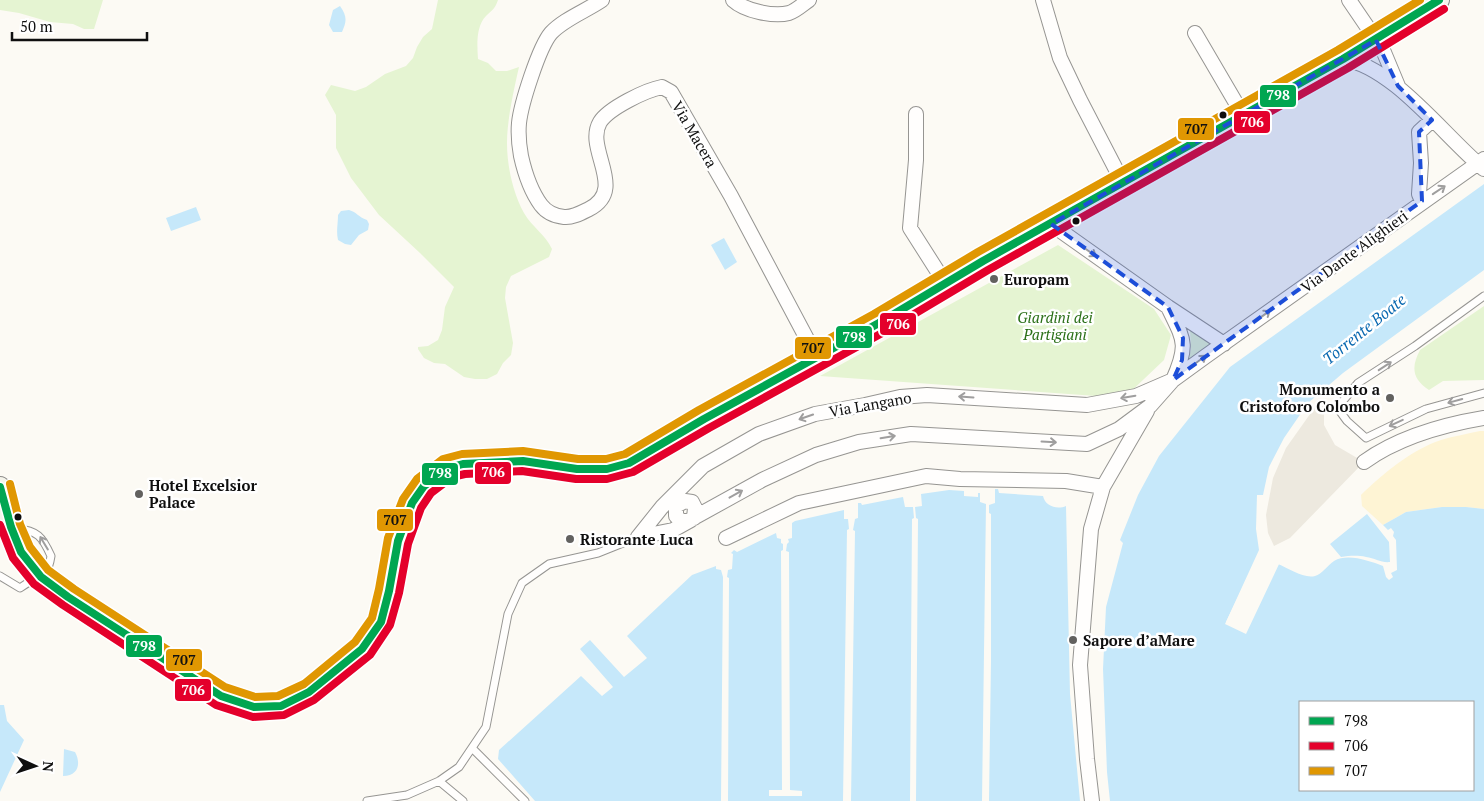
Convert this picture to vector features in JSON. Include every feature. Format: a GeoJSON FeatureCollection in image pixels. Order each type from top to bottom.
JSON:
{"type":"FeatureCollection","features":[{"type":"Feature","properties":{"kind":"main road"},"geometry":{"type":"LineString","coordinates":[[1,494],[21,552],[41,578],[221,696],[254,707],[281,706],[309,692],[336,671],[362,648],[381,622],[403,524],[412,502],[424,486],[448,468],[478,462],[523,462],[577,469],[607,469],[629,463],[1343,59],[1439,0]]}},
{"type":"Feature","properties":{"kind":"street","name":"Via Macera"},"geometry":{"type":"LineString","coordinates":[[602,0],[561,25],[551,34],[544,46],[529,85],[519,120],[518,143],[527,179],[536,198],[549,214],[558,216],[574,216],[592,208],[601,199],[605,189],[606,176],[597,147],[600,123],[612,111],[651,89],[662,87],[671,92],[731,196],[816,356]]}},
{"type":"Feature","properties":{"kind":"street"},"geometry":{"type":"LineString","coordinates":[[733,0],[758,12],[772,14],[790,13],[809,0]]}},
{"type":"Feature","properties":{"kind":"street"},"geometry":{"type":"LineString","coordinates":[[1043,0],[1060,58],[1123,182]]}},
{"type":"Feature","properties":{"kind":"street"},"geometry":{"type":"LineString","coordinates":[[1349,0],[1383,50],[1398,86]]}},
{"type":"Feature","properties":{"kind":"street"},"geometry":{"type":"LineString","coordinates":[[1195,33],[1243,115]]}},
{"type":"Feature","properties":{"kind":"street"},"geometry":{"type":"LineString","coordinates":[[1343,59],[1356,61],[1398,86],[1432,120],[1482,164]]}},
{"type":"Feature","properties":{"kind":"street"},"geometry":{"type":"LineString","coordinates":[[916,114],[916,160],[910,228],[945,284]]}},
{"type":"Feature","properties":{"kind":"street"},"geometry":{"type":"LineString","coordinates":[[1422,201],[1419,194],[1421,163],[1419,132],[1432,120]]}},
{"type":"Feature","properties":{"kind":"street","name":"Via Dante Alighieri"},"geometry":{"type":"LineString","coordinates":[[1224,344],[1422,201],[1482,164]]}},
{"type":"Feature","properties":{"kind":"street"},"geometry":{"type":"LineString","coordinates":[[1051,224],[1224,344]]}},
{"type":"Feature","properties":{"kind":"street"},"geometry":{"type":"LineString","coordinates":[[1168,306],[1183,338],[1182,360],[1173,380]]}},
{"type":"Feature","properties":{"kind":"street","name":"Via Langano"},"geometry":{"type":"LineString","coordinates":[[638,537],[674,494],[703,466],[759,434],[815,414],[900,397],[927,395],[1086,405],[1136,396],[1173,380],[1224,344]]}},
{"type":"Feature","properties":{"kind":"street","name":"Via Langano"},"geometry":{"type":"LineString","coordinates":[[638,537],[673,530],[762,480],[816,455],[858,442],[911,434],[1088,444],[1119,429],[1152,404],[1173,380]]}},
{"type":"Feature","properties":{"kind":"street"},"geometry":{"type":"LineString","coordinates":[[1092,801],[1080,665],[1091,529],[1103,487],[1152,404]]}},
{"type":"Feature","properties":{"kind":"street"},"geometry":{"type":"LineString","coordinates":[[1364,462],[1379,452],[1435,428],[1484,418]]}},
{"type":"Feature","properties":{"kind":"street"},"geometry":{"type":"LineString","coordinates":[[726,538],[799,503],[926,476],[960,479],[1066,481],[1103,487]]}},
{"type":"Feature","properties":{"kind":"street"},"geometry":{"type":"LineString","coordinates":[[676,516],[674,494],[692,502],[696,508],[692,519],[681,520],[676,516],[675,509],[679,503],[685,500],[692,502]]}},
{"type":"Feature","properties":{"kind":"lane"},"geometry":{"type":"LineString","coordinates":[[1484,296],[1415,346],[1358,383],[1340,403],[1339,410],[1347,421],[1366,438],[1426,409],[1484,393]]}},
{"type":"Feature","properties":{"kind":"lane"},"geometry":{"type":"LineString","coordinates":[[367,801],[407,795],[439,781],[459,767],[486,727],[508,614],[522,584],[549,564],[598,553],[638,537]]}},
{"type":"Feature","properties":{"kind":"lane"},"geometry":{"type":"LineString","coordinates":[[0,576],[20,588],[34,578],[41,578]]}},
{"type":"Feature","properties":{"kind":"lane"},"geometry":{"type":"LineString","coordinates":[[472,748],[524,801]]}},
{"type":"Feature","properties":{"kind":"lane"},"geometry":{"type":"LineString","coordinates":[[439,781],[463,801]]}},
{"type":"Feature","properties":{"kind":"highlighted area"},"geometry":{"type":"Polygon","coordinates":[[[1376,40],[1398,86],[1432,120],[1419,132],[1422,201],[1173,380],[1182,360],[1183,338],[1168,307],[1051,224],[1376,40]]]}},
{"type":"Feature","properties":{"kind":"green space"},"geometry":{"type":"Polygon","coordinates":[[[0,0],[103,0],[94,29],[84,29],[73,24],[50,22],[19,13],[0,10],[0,0]]]}},
{"type":"Feature","properties":{"kind":"green space"},"geometry":{"type":"Polygon","coordinates":[[[438,0],[498,0],[480,25],[477,42],[478,59],[488,63],[496,71],[507,71],[519,67],[508,125],[509,170],[524,213],[552,249],[549,257],[511,276],[506,287],[505,298],[513,343],[511,355],[503,363],[497,374],[487,379],[464,377],[445,364],[434,363],[424,358],[418,349],[418,347],[428,346],[438,340],[442,330],[445,307],[454,287],[379,215],[351,178],[336,148],[336,115],[325,95],[331,85],[355,91],[366,87],[385,74],[406,66],[413,58],[423,37],[432,29],[438,0]]]}},
{"type":"Feature","properties":{"kind":"green space","name":"Giardini dei Partigiani"},"geometry":{"type":"Polygon","coordinates":[[[1058,245],[1154,309],[1171,335],[1164,360],[1124,398],[820,376],[1058,245]]]}},
{"type":"Feature","properties":{"kind":"green space"},"geometry":{"type":"Polygon","coordinates":[[[1484,306],[1484,380],[1443,381],[1429,390],[1423,386],[1416,377],[1414,367],[1420,350],[1484,306]]]}},
{"type":"Feature","properties":{"kind":"green space"},"geometry":{"type":"Polygon","coordinates":[[[1190,329],[1212,343],[1188,363],[1191,349],[1190,329]]]}},
{"type":"Feature","properties":{"kind":"sand"},"geometry":{"type":"Polygon","coordinates":[[[1484,431],[1484,509],[1442,507],[1406,512],[1383,525],[1362,506],[1361,495],[1409,456],[1441,440],[1484,431]]]}},
{"type":"Feature","properties":{"kind":"shaded area"},"geometry":{"type":"Polygon","coordinates":[[[1320,400],[1324,403],[1324,425],[1335,445],[1364,462],[1290,538],[1274,546],[1268,533],[1266,515],[1273,478],[1286,448],[1320,400]]]}},
{"type":"Feature","properties":{"kind":"water"},"geometry":{"type":"Polygon","coordinates":[[[340,6],[346,19],[345,25],[342,32],[333,32],[329,25],[333,10],[340,6]]]}},
{"type":"Feature","properties":{"kind":"water","name":"Torrente Boate"},"geometry":{"type":"Polygon","coordinates":[[[1484,184],[1484,270],[1343,373],[1308,403],[1284,438],[1269,467],[1263,495],[1257,495],[1256,529],[1259,550],[1226,622],[1245,633],[1278,564],[1301,575],[1311,577],[1318,575],[1334,561],[1346,558],[1359,559],[1383,566],[1386,577],[1389,580],[1393,577],[1391,573],[1397,570],[1396,540],[1391,528],[1388,530],[1383,525],[1406,512],[1442,507],[1484,509],[1484,801],[1110,801],[1103,669],[1106,607],[1123,543],[1120,540],[1138,495],[1159,456],[1230,367],[1484,184]]]}},
{"type":"Feature","properties":{"kind":"water"},"geometry":{"type":"Polygon","coordinates":[[[196,207],[201,220],[171,231],[166,218],[196,207]]]}},
{"type":"Feature","properties":{"kind":"water"},"geometry":{"type":"Polygon","coordinates":[[[349,210],[367,220],[369,224],[368,230],[359,235],[351,245],[338,240],[337,234],[338,215],[341,211],[349,210]]]}},
{"type":"Feature","properties":{"kind":"water"},"geometry":{"type":"Polygon","coordinates":[[[724,238],[737,262],[725,270],[711,245],[724,238]]]}},
{"type":"Feature","properties":{"kind":"water"},"geometry":{"type":"Polygon","coordinates":[[[995,489],[998,489],[999,493],[1043,496],[1049,505],[1059,508],[1066,506],[1070,694],[1080,801],[989,801],[991,514],[989,513],[989,505],[995,503],[995,489]]]}},
{"type":"Feature","properties":{"kind":"water"},"geometry":{"type":"Polygon","coordinates":[[[949,490],[964,491],[964,496],[978,497],[978,493],[980,493],[980,502],[986,504],[982,801],[916,801],[918,519],[916,518],[915,507],[922,506],[921,494],[949,490]]]}},
{"type":"Feature","properties":{"kind":"water"},"geometry":{"type":"Polygon","coordinates":[[[903,497],[905,507],[913,507],[914,518],[912,519],[910,801],[851,801],[855,531],[853,530],[855,519],[858,518],[858,503],[862,505],[903,497]]]}},
{"type":"Feature","properties":{"kind":"water"},"geometry":{"type":"Polygon","coordinates":[[[844,510],[844,519],[848,519],[849,529],[847,530],[843,801],[728,801],[729,578],[727,577],[728,570],[732,569],[733,554],[731,553],[734,550],[737,552],[776,533],[777,538],[781,539],[783,544],[783,550],[781,551],[782,790],[769,790],[769,796],[802,796],[802,791],[790,790],[789,552],[786,551],[787,544],[789,542],[788,539],[792,538],[792,523],[795,521],[844,510]]]}},
{"type":"Feature","properties":{"kind":"water"},"geometry":{"type":"Polygon","coordinates":[[[1367,514],[1389,542],[1390,562],[1359,556],[1341,557],[1330,544],[1367,514]]]}},
{"type":"Feature","properties":{"kind":"water"},"geometry":{"type":"Polygon","coordinates":[[[716,566],[716,569],[721,570],[723,577],[721,801],[535,801],[498,759],[499,750],[581,676],[602,696],[613,687],[580,649],[590,640],[624,677],[647,658],[627,636],[692,575],[716,566]]]}},
{"type":"Feature","properties":{"kind":"water"},"geometry":{"type":"Polygon","coordinates":[[[0,705],[4,705],[7,721],[24,740],[0,792],[0,705]]]}},
{"type":"Feature","properties":{"kind":"water"},"geometry":{"type":"Polygon","coordinates":[[[64,749],[75,752],[78,764],[72,774],[63,776],[64,749]]]}},
{"type":"Feature","properties":{"kind":"pier"},"geometry":{"type":"Polygon","coordinates":[[[1260,551],[1229,621],[1244,630],[1276,563],[1280,562],[1246,634],[1225,624],[1260,551]]]}},
{"type":"Feature","properties":{"kind":"transit line","name":"707"},"geometry":{"type":"LineString","coordinates":[[10,484],[20,524],[30,547],[48,570],[74,589],[225,687],[255,697],[278,696],[304,684],[355,642],[372,618],[388,538],[403,499],[417,479],[443,459],[462,454],[523,451],[578,459],[606,459],[625,454],[699,410],[874,314],[978,252],[1338,50],[1420,0]]}},
{"type":"Feature","properties":{"kind":"transit line","name":"798"},"geometry":{"type":"LineString","coordinates":[[0,487],[11,527],[21,552],[41,577],[68,597],[221,696],[254,707],[281,706],[309,692],[362,649],[381,622],[398,541],[412,503],[424,486],[448,468],[463,464],[523,461],[577,469],[607,469],[629,463],[1343,59],[1439,0]]}},
{"type":"Feature","properties":{"kind":"transit line","name":"706"},"geometry":{"type":"LineString","coordinates":[[0,525],[13,558],[34,584],[63,605],[216,705],[253,717],[284,715],[314,700],[370,655],[390,625],[399,593],[408,544],[421,508],[431,493],[452,477],[465,474],[522,471],[576,479],[607,479],[633,472],[884,332],[988,270],[1348,68],[1444,9]]}},
{"type":"Feature","properties":{"kind":"place","name":"Europam"},"geometry":{"type":"Point","coordinates":[994,279]}},
{"type":"Feature","properties":{"kind":"place","name":"Monumento a Cristoforo Colombo"},"geometry":{"type":"Point","coordinates":[1390,398]}},
{"type":"Feature","properties":{"kind":"place","name":"Hotel Excelsior Palace"},"geometry":{"type":"Point","coordinates":[139,494]}},
{"type":"Feature","properties":{"kind":"place","name":"Ristorante Luca"},"geometry":{"type":"Point","coordinates":[570,539]}},
{"type":"Feature","properties":{"kind":"place","name":"Sapore d’aMare"},"geometry":{"type":"Point","coordinates":[1073,640]}}]}
